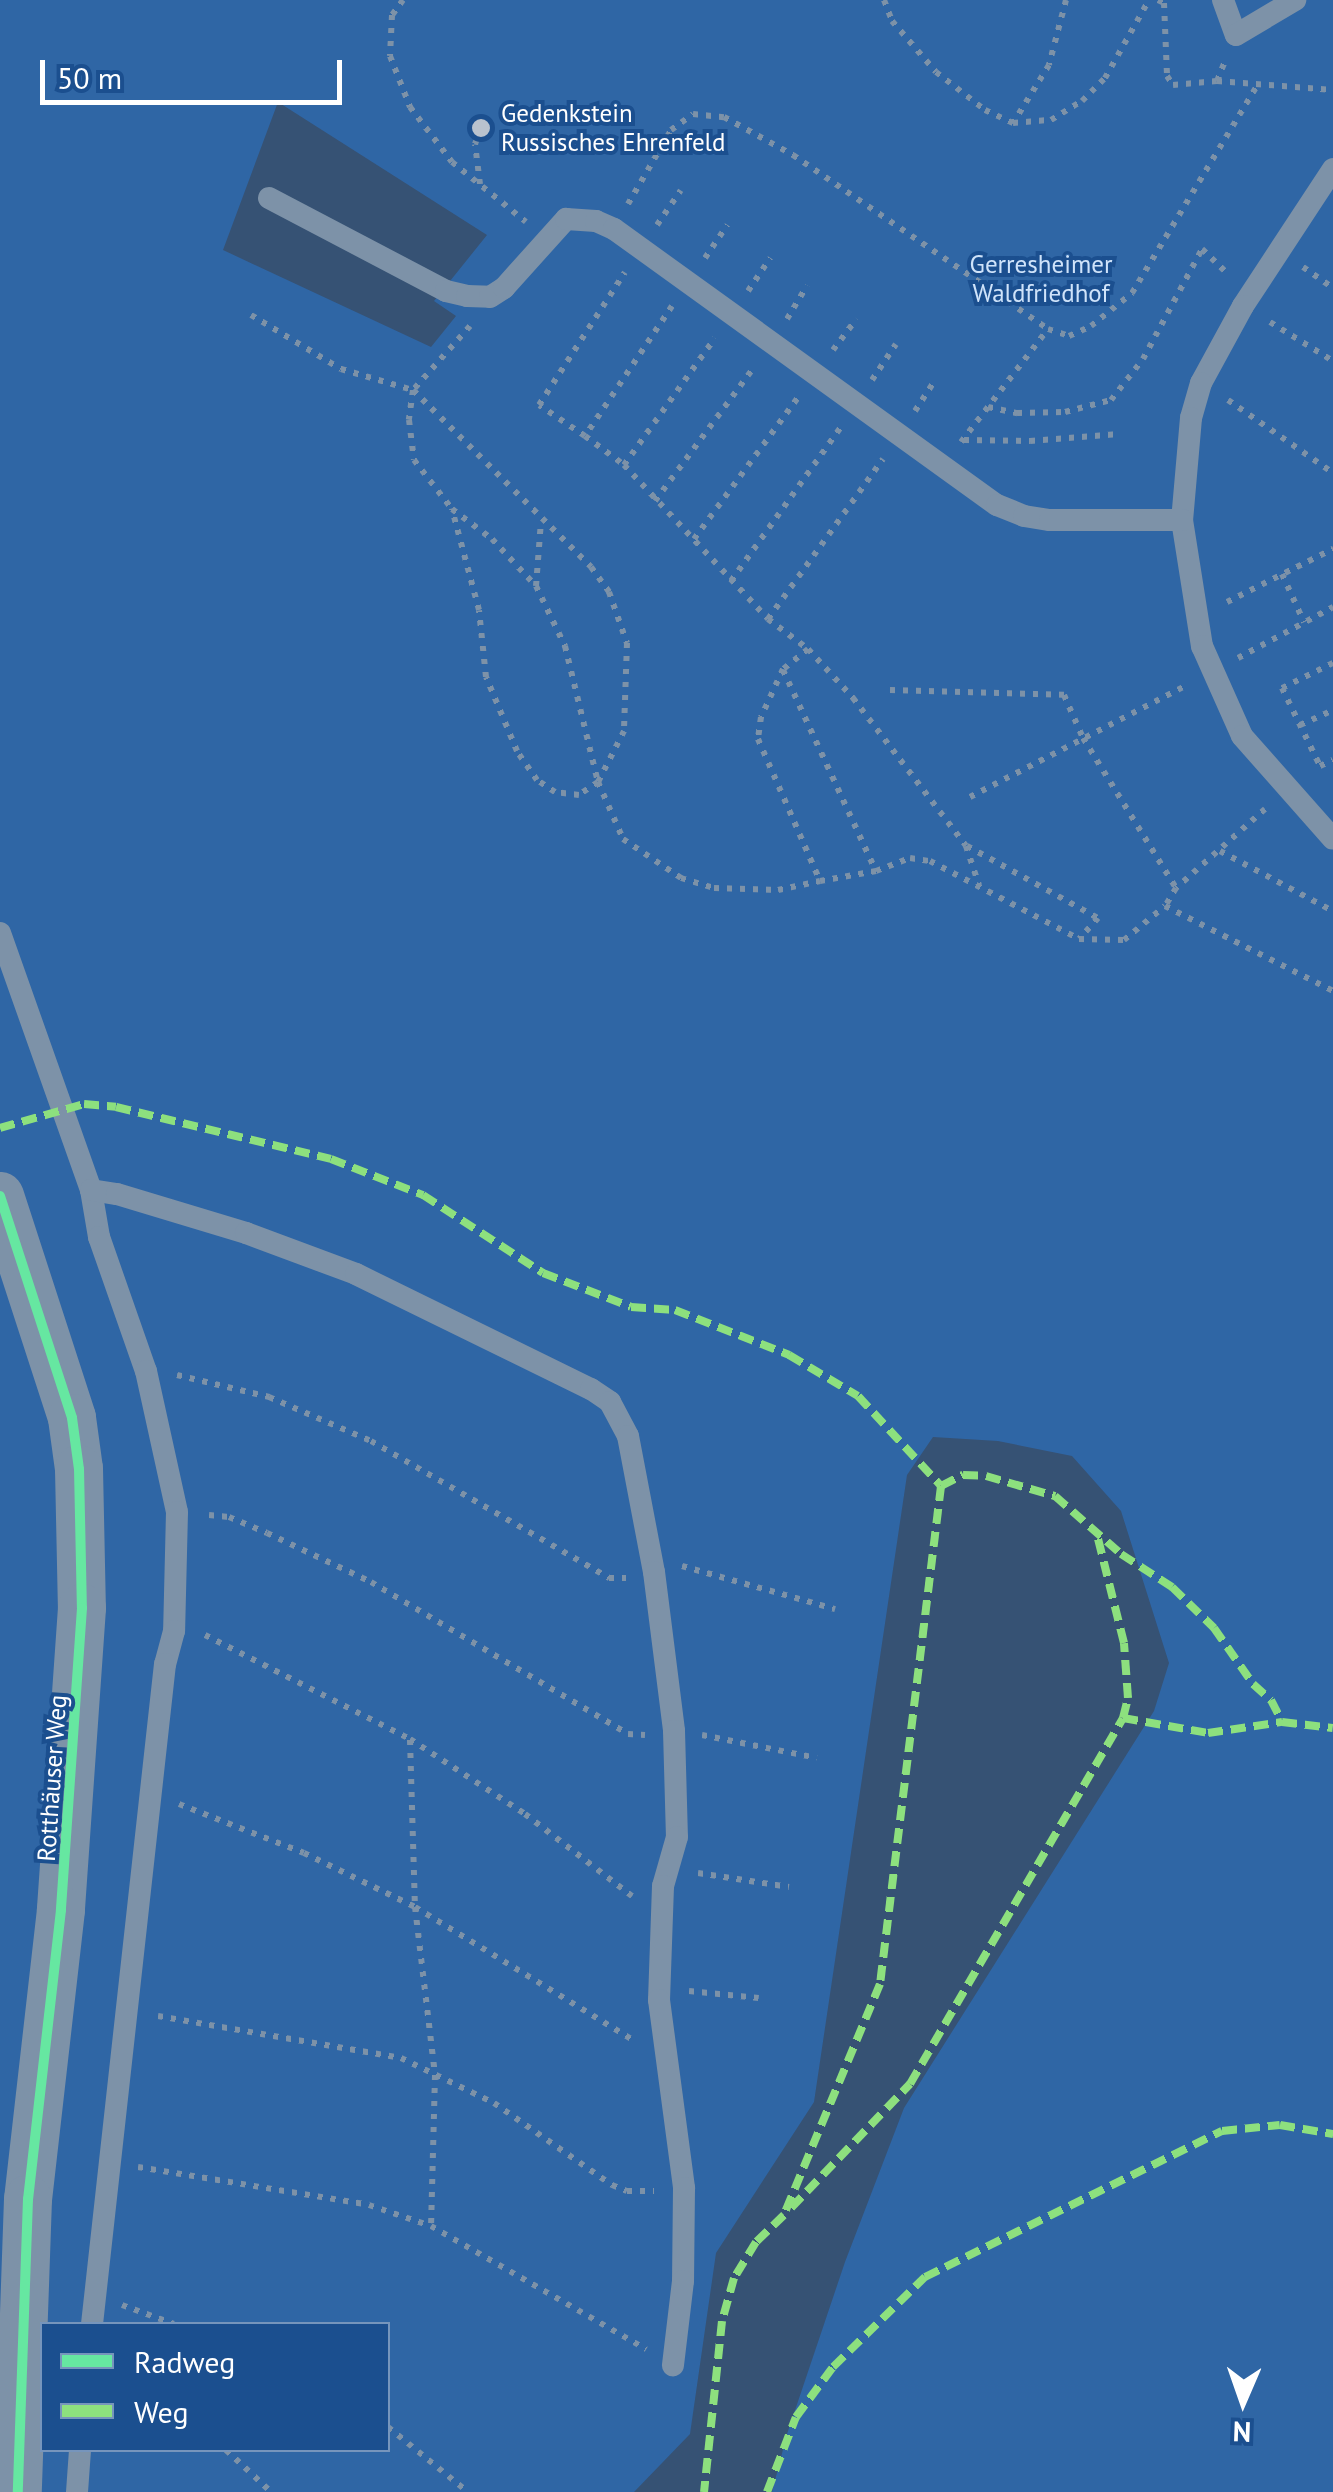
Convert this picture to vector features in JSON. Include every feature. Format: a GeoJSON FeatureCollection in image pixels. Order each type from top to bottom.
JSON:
{"type":"FeatureCollection","features":[{"type":"Feature","properties":{"kind":"street","name":"Rotthäuser Weg"},"geometry":{"type":"LineString","coordinates":[[0,1196],[72,1418],[79,1470],[82,1588],[72,1794],[28,2198],[18,2492]]}},
{"type":"Feature","properties":{"kind":"lane"},"geometry":{"type":"LineString","coordinates":[[1223,0],[1236,36],[1295,0]]}},
{"type":"Feature","properties":{"kind":"lane"},"geometry":{"type":"LineString","coordinates":[[1333,169],[1250,297],[1202,383],[1191,418],[1182,520],[1202,646],[1242,736],[1285,790],[1333,839]]}},
{"type":"Feature","properties":{"kind":"lane"},"geometry":{"type":"LineString","coordinates":[[269,198],[446,291],[490,297],[504,288],[566,219],[577,217],[614,229],[996,505],[1024,516],[1182,520]]}},
{"type":"Feature","properties":{"kind":"lane"},"geometry":{"type":"LineString","coordinates":[[0,933],[91,1190],[99,1237],[146,1371],[178,1512],[174,1630],[164,1664],[92,2322]]}},
{"type":"Feature","properties":{"kind":"lane"},"geometry":{"type":"LineString","coordinates":[[91,1190],[246,1232],[356,1274],[591,1389],[610,1402],[628,1436],[654,1572],[674,1731],[678,1837],[663,1886],[660,2000],[684,2188],[683,2281],[674,2365]]}},
{"type":"Feature","properties":{"kind":"lane"},"geometry":{"type":"LineString","coordinates":[[77,2492],[80,2452]]}},
{"type":"Feature","properties":{"kind":"path"},"geometry":{"type":"LineString","coordinates":[[403,0],[392,15],[390,56],[410,107],[452,162],[545,238]]}},
{"type":"Feature","properties":{"kind":"path"},"geometry":{"type":"LineString","coordinates":[[884,0],[892,21],[936,72],[985,110],[1013,123],[1050,120],[1082,102],[1105,78],[1149,0]]}},
{"type":"Feature","properties":{"kind":"path"},"geometry":{"type":"LineString","coordinates":[[1013,123],[1049,65],[1066,0]]}},
{"type":"Feature","properties":{"kind":"path"},"geometry":{"type":"LineString","coordinates":[[1158,0],[1164,3],[1167,76],[1173,85],[1258,84],[1333,90]]}},
{"type":"Feature","properties":{"kind":"path"},"geometry":{"type":"LineString","coordinates":[[614,229],[671,130],[693,114],[724,117],[793,156],[1048,329],[1069,336],[1091,326],[1132,293],[1258,84]]}},
{"type":"Feature","properties":{"kind":"path"},"geometry":{"type":"LineString","coordinates":[[480,186],[476,144],[482,128]]}},
{"type":"Feature","properties":{"kind":"path"},"geometry":{"type":"LineString","coordinates":[[640,248],[539,406],[624,465],[768,619],[808,650],[854,698],[966,846],[980,887]]}},
{"type":"Feature","properties":{"kind":"path"},"geometry":{"type":"LineString","coordinates":[[988,407],[1017,414],[1065,412],[1111,400],[1143,359],[1202,248],[1250,297],[1333,362]]}},
{"type":"Feature","properties":{"kind":"path"},"geometry":{"type":"LineString","coordinates":[[624,465],[770,258]]}},
{"type":"Feature","properties":{"kind":"path"},"geometry":{"type":"LineString","coordinates":[[1325,282],[1333,270]]}},
{"type":"Feature","properties":{"kind":"path"},"geometry":{"type":"LineString","coordinates":[[585,436],[687,284]]}},
{"type":"Feature","properties":{"kind":"path"},"geometry":{"type":"LineString","coordinates":[[655,500],[770,345],[807,286]]}},
{"type":"Feature","properties":{"kind":"path"},"geometry":{"type":"LineString","coordinates":[[504,288],[412,390],[409,420],[414,460],[452,509],[492,539],[536,586],[565,646],[598,782],[623,839],[681,878],[714,888],[778,890],[876,871],[910,858],[930,862],[1079,940],[1124,940],[1285,790]]}},
{"type":"Feature","properties":{"kind":"path"},"geometry":{"type":"LineString","coordinates":[[251,315],[342,369],[412,390],[590,567],[609,592],[627,643],[624,731],[598,782],[579,795],[555,792],[537,780],[517,750],[486,677],[479,610],[452,509]]}},
{"type":"Feature","properties":{"kind":"path"},"geometry":{"type":"LineString","coordinates":[[694,539],[856,319]]}},
{"type":"Feature","properties":{"kind":"path"},"geometry":{"type":"LineString","coordinates":[[1048,329],[963,440],[1030,442],[1119,434]]}},
{"type":"Feature","properties":{"kind":"path"},"geometry":{"type":"LineString","coordinates":[[732,581],[896,344]]}},
{"type":"Feature","properties":{"kind":"path"},"geometry":{"type":"LineString","coordinates":[[768,619],[936,379]]}},
{"type":"Feature","properties":{"kind":"path"},"geometry":{"type":"LineString","coordinates":[[1202,383],[1333,474]]}},
{"type":"Feature","properties":{"kind":"path"},"geometry":{"type":"LineString","coordinates":[[536,586],[541,520]]}},
{"type":"Feature","properties":{"kind":"path"},"geometry":{"type":"LineString","coordinates":[[1197,616],[1333,549]]}},
{"type":"Feature","properties":{"kind":"path"},"geometry":{"type":"LineString","coordinates":[[1282,574],[1304,622]]}},
{"type":"Feature","properties":{"kind":"path"},"geometry":{"type":"LineString","coordinates":[[808,650],[782,669],[760,716],[758,740],[820,881]]}},
{"type":"Feature","properties":{"kind":"path"},"geometry":{"type":"LineString","coordinates":[[1333,663],[1282,688],[1320,766],[1333,760]]}},
{"type":"Feature","properties":{"kind":"path"},"geometry":{"type":"LineString","coordinates":[[782,669],[876,871]]}},
{"type":"Feature","properties":{"kind":"path"},"geometry":{"type":"LineString","coordinates":[[890,690],[1064,695],[1083,738],[1176,888]]}},
{"type":"Feature","properties":{"kind":"path"},"geometry":{"type":"LineString","coordinates":[[1300,725],[1333,710]]}},
{"type":"Feature","properties":{"kind":"path"},"geometry":{"type":"LineString","coordinates":[[970,797],[1033,764]]}},
{"type":"Feature","properties":{"kind":"path"},"geometry":{"type":"LineString","coordinates":[[966,846],[1098,918],[1079,940]]}},
{"type":"Feature","properties":{"kind":"path"},"geometry":{"type":"LineString","coordinates":[[1220,850],[1333,911]]}},
{"type":"Feature","properties":{"kind":"path"},"geometry":{"type":"LineString","coordinates":[[1164,906],[1333,991]]}},
{"type":"Feature","properties":{"kind":"path"},"geometry":{"type":"LineString","coordinates":[[146,1371],[203,1378],[269,1396],[371,1441],[608,1578],[680,1566],[835,1609]]}},
{"type":"Feature","properties":{"kind":"path"},"geometry":{"type":"LineString","coordinates":[[178,1512],[229,1517],[372,1582],[628,1734],[674,1731],[817,1758]]}},
{"type":"Feature","properties":{"kind":"path"},"geometry":{"type":"LineString","coordinates":[[174,1630],[220,1640],[410,1739],[526,1814],[635,1898],[688,1872],[789,1887]]}},
{"type":"Feature","properties":{"kind":"path"},"geometry":{"type":"LineString","coordinates":[[410,1739],[415,1906],[434,2075],[430,2226]]}},
{"type":"Feature","properties":{"kind":"path"},"geometry":{"type":"LineString","coordinates":[[150,1794],[304,1853],[415,1906],[630,2042],[664,2048]]}},
{"type":"Feature","properties":{"kind":"path"},"geometry":{"type":"LineString","coordinates":[[660,2000],[690,1991],[759,1998]]}},
{"type":"Feature","properties":{"kind":"path"},"geometry":{"type":"LineString","coordinates":[[127,2012],[401,2058],[494,2103],[612,2185],[627,2191],[684,2188]]}},
{"type":"Feature","properties":{"kind":"path"},"geometry":{"type":"LineString","coordinates":[[108,2162],[369,2205],[430,2226],[674,2365]]}},
{"type":"Feature","properties":{"kind":"path"},"geometry":{"type":"LineString","coordinates":[[93,2294],[169,2322]]}},
{"type":"Feature","properties":{"kind":"path"},"geometry":{"type":"LineString","coordinates":[[390,2429],[468,2492]]}},
{"type":"Feature","properties":{"kind":"path"},"geometry":{"type":"LineString","coordinates":[[228,2452],[271,2492]]}},
{"type":"Feature","properties":{"kind":"green space","name":"Gerresheimer Waldfriedhof"},"geometry":{"type":"Polygon","coordinates":[[[0,0],[1333,0],[1333,2492],[772,2492],[787,2434],[845,2262],[904,2108],[1154,1711],[1169,1663],[1121,1511],[1072,1456],[998,1441],[933,1437],[907,1475],[814,2102],[716,2253],[690,2434],[634,2492],[36,2492],[40,2363],[40,2452],[390,2452],[390,2322],[41,2322],[67,1494],[0,2492],[0,0]],[[278,102],[223,250],[431,347],[456,316],[434,301],[487,235],[278,102]]]}},
{"type":"Feature","properties":{"kind":"marked path"},"geometry":{"type":"LineString","coordinates":[[0,1128],[84,1104],[116,1107],[331,1159],[423,1195],[543,1273],[631,1307],[675,1310],[789,1355],[858,1396],[941,1486],[880,1984],[784,2215],[756,2242],[734,2278],[722,2321],[704,2492]]}},
{"type":"Feature","properties":{"kind":"marked path"},"geometry":{"type":"LineString","coordinates":[[941,1486],[963,1475],[986,1476],[1055,1496],[1121,1554],[1172,1587],[1214,1628],[1253,1684],[1271,1700],[1282,1722]]}},
{"type":"Feature","properties":{"kind":"marked path"},"geometry":{"type":"LineString","coordinates":[[791,2208],[910,2084],[1123,1718],[1128,1698],[1124,1643],[1096,1531]]}},
{"type":"Feature","properties":{"kind":"marked path"},"geometry":{"type":"LineString","coordinates":[[1123,1718],[1208,1733],[1282,1722],[1333,1728]]}},
{"type":"Feature","properties":{"kind":"marked path"},"geometry":{"type":"LineString","coordinates":[[767,2492],[796,2417],[833,2367],[925,2277],[1222,2131],[1280,2125],[1333,2134]]}},
{"type":"Feature","properties":{"kind":"cycle path"},"geometry":{"type":"LineString","coordinates":[[0,1196],[72,1418],[79,1469],[82,1608],[61,1910],[28,2199],[18,2492]]}},
{"type":"Feature","properties":{"kind":"place","name":"Gedenkstein Russisches Ehrenfeld"},"geometry":{"type":"Point","coordinates":[481,128]}}]}
